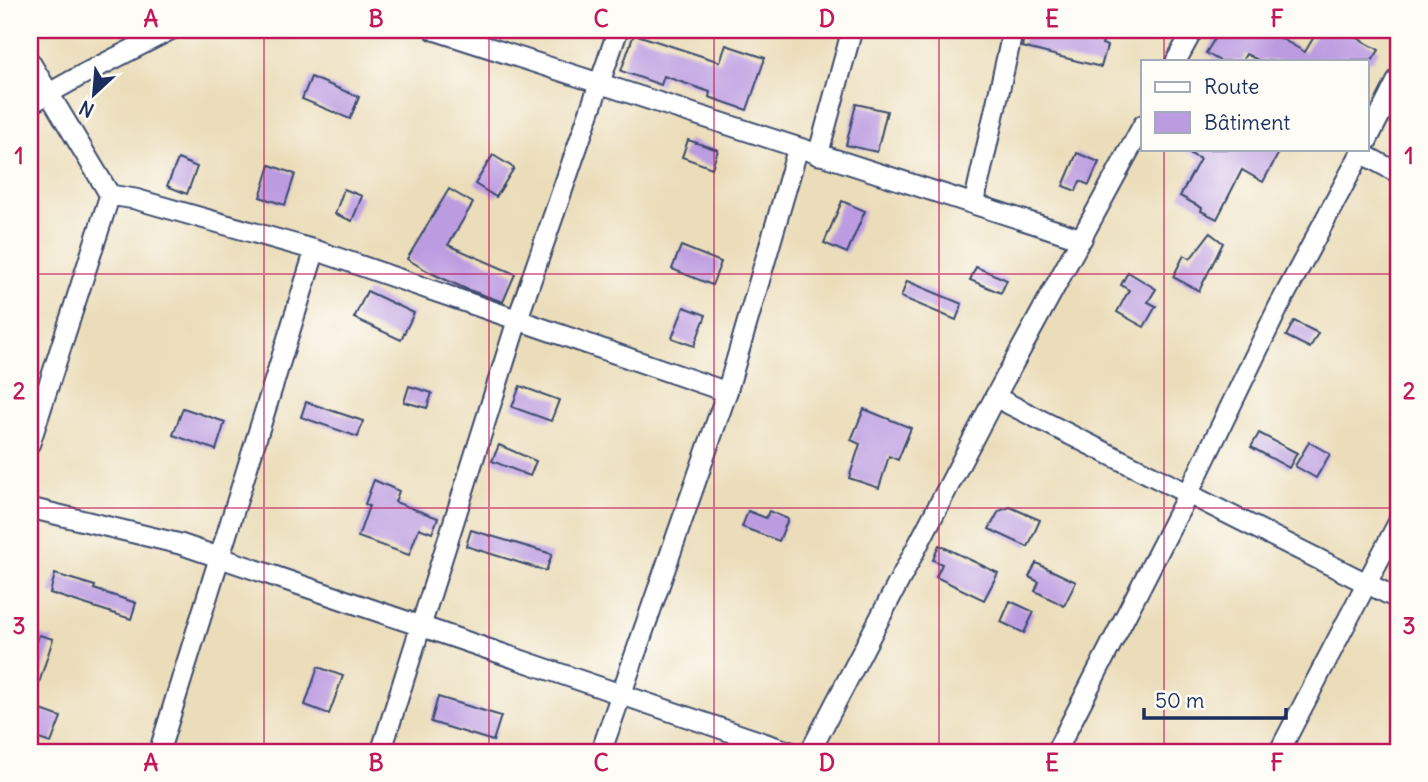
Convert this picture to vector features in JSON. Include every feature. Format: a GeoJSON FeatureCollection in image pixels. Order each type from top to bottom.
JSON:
{"type":"FeatureCollection","features":[{"type":"Feature","properties":{"kind":"street"},"geometry":{"type":"LineString","coordinates":[[30,104],[170,30]]}},
{"type":"Feature","properties":{"kind":"street"},"geometry":{"type":"LineString","coordinates":[[434,30],[1082,239]]}},
{"type":"Feature","properties":{"kind":"street"},"geometry":{"type":"LineString","coordinates":[[381,752],[518,320],[618,30]]}},
{"type":"Feature","properties":{"kind":"street"},"geometry":{"type":"LineString","coordinates":[[818,155],[852,30]]}},
{"type":"Feature","properties":{"kind":"street"},"geometry":{"type":"LineString","coordinates":[[974,203],[1013,30]]}},
{"type":"Feature","properties":{"kind":"street"},"geometry":{"type":"LineString","coordinates":[[1177,60],[1193,30]]}},
{"type":"Feature","properties":{"kind":"street"},"geometry":{"type":"LineString","coordinates":[[30,62],[110,195],[135,199],[315,250],[727,391]]}},
{"type":"Feature","properties":{"kind":"street"},"geometry":{"type":"LineString","coordinates":[[1368,138],[1398,79]]}},
{"type":"Feature","properties":{"kind":"street"},"geometry":{"type":"LineString","coordinates":[[810,752],[995,397],[1141,129]]}},
{"type":"Feature","properties":{"kind":"street"},"geometry":{"type":"LineString","coordinates":[[601,752],[727,391],[798,148]]}},
{"type":"Feature","properties":{"kind":"street"},"geometry":{"type":"LineString","coordinates":[[1056,752],[1188,494],[1279,306],[1362,150]]}},
{"type":"Feature","properties":{"kind":"street"},"geometry":{"type":"LineString","coordinates":[[1366,150],[1398,173]]}},
{"type":"Feature","properties":{"kind":"street"},"geometry":{"type":"LineString","coordinates":[[30,443],[110,195]]}},
{"type":"Feature","properties":{"kind":"street"},"geometry":{"type":"LineString","coordinates":[[159,752],[315,250]]}},
{"type":"Feature","properties":{"kind":"street"},"geometry":{"type":"LineString","coordinates":[[995,397],[1398,600]]}},
{"type":"Feature","properties":{"kind":"street"},"geometry":{"type":"LineString","coordinates":[[30,508],[180,544],[790,752]]}},
{"type":"Feature","properties":{"kind":"street"},"geometry":{"type":"LineString","coordinates":[[1279,752],[1398,523]]}},
{"type":"Feature","properties":{"kind":"building"},"geometry":{"type":"Polygon","coordinates":[[[1025,30],[1106,30],[1102,44],[1107,46],[1101,67],[1022,47],[1025,30]]]}},
{"type":"Feature","properties":{"kind":"building"},"geometry":{"type":"Polygon","coordinates":[[[1220,30],[1266,30],[1305,52],[1318,30],[1343,30],[1379,50],[1372,61],[1258,60],[1246,54],[1243,60],[1218,60],[1206,53],[1220,30]]]}},
{"type":"Feature","properties":{"kind":"building"},"geometry":{"type":"Polygon","coordinates":[[[634,34],[720,62],[726,45],[765,58],[747,110],[709,97],[710,92],[664,76],[661,85],[621,71],[634,34]]]}},
{"type":"Feature","properties":{"kind":"building"},"geometry":{"type":"Polygon","coordinates":[[[311,77],[359,97],[350,119],[302,99],[311,77]]]}},
{"type":"Feature","properties":{"kind":"building"},"geometry":{"type":"Polygon","coordinates":[[[856,104],[887,111],[877,152],[846,145],[856,104]]]}},
{"type":"Feature","properties":{"kind":"building"},"geometry":{"type":"Polygon","coordinates":[[[688,140],[718,150],[712,168],[682,157],[688,140]]]}},
{"type":"Feature","properties":{"kind":"building"},"geometry":{"type":"Polygon","coordinates":[[[1183,150],[1280,150],[1263,182],[1242,170],[1217,219],[1180,196],[1200,159],[1183,150]]]}},
{"type":"Feature","properties":{"kind":"building"},"geometry":{"type":"Polygon","coordinates":[[[1077,153],[1099,162],[1089,185],[1080,181],[1076,191],[1063,186],[1077,153]]]}},
{"type":"Feature","properties":{"kind":"building"},"geometry":{"type":"Polygon","coordinates":[[[493,155],[514,168],[496,197],[475,184],[493,155]]]}},
{"type":"Feature","properties":{"kind":"building"},"geometry":{"type":"Polygon","coordinates":[[[178,159],[197,167],[187,194],[167,186],[178,159]]]}},
{"type":"Feature","properties":{"kind":"building"},"geometry":{"type":"Polygon","coordinates":[[[270,165],[295,174],[285,205],[260,197],[270,165]]]}},
{"type":"Feature","properties":{"kind":"building"},"geometry":{"type":"Polygon","coordinates":[[[344,189],[362,196],[352,221],[335,214],[344,189]]]}},
{"type":"Feature","properties":{"kind":"building"},"geometry":{"type":"Polygon","coordinates":[[[449,189],[473,203],[448,245],[515,274],[503,302],[466,289],[407,259],[449,189]]]}},
{"type":"Feature","properties":{"kind":"building"},"geometry":{"type":"Polygon","coordinates":[[[842,201],[865,211],[847,253],[824,243],[842,201]]]}},
{"type":"Feature","properties":{"kind":"building"},"geometry":{"type":"Polygon","coordinates":[[[1210,233],[1223,243],[1199,291],[1173,277],[1184,255],[1190,259],[1210,233]]]}},
{"type":"Feature","properties":{"kind":"building"},"geometry":{"type":"Polygon","coordinates":[[[681,246],[721,262],[712,285],[672,269],[681,246]]]}},
{"type":"Feature","properties":{"kind":"building"},"geometry":{"type":"Polygon","coordinates":[[[976,267],[1007,280],[1001,293],[970,280],[976,267]]]}},
{"type":"Feature","properties":{"kind":"building"},"geometry":{"type":"Polygon","coordinates":[[[1128,272],[1156,289],[1148,302],[1156,306],[1144,327],[1117,312],[1129,290],[1121,285],[1128,272]]]}},
{"type":"Feature","properties":{"kind":"building"},"geometry":{"type":"Polygon","coordinates":[[[907,281],[962,304],[956,320],[901,297],[907,281]]]}},
{"type":"Feature","properties":{"kind":"building"},"geometry":{"type":"Polygon","coordinates":[[[367,291],[414,313],[401,340],[354,318],[367,291]]]}},
{"type":"Feature","properties":{"kind":"building"},"geometry":{"type":"Polygon","coordinates":[[[684,307],[706,315],[694,346],[672,338],[684,307]]]}},
{"type":"Feature","properties":{"kind":"building"},"geometry":{"type":"Polygon","coordinates":[[[1294,321],[1318,333],[1310,348],[1286,336],[1294,321]]]}},
{"type":"Feature","properties":{"kind":"building"},"geometry":{"type":"Polygon","coordinates":[[[409,386],[432,393],[427,408],[404,402],[409,386]]]}},
{"type":"Feature","properties":{"kind":"building"},"geometry":{"type":"Polygon","coordinates":[[[520,386],[559,400],[551,421],[512,407],[520,386]]]}},
{"type":"Feature","properties":{"kind":"building"},"geometry":{"type":"Polygon","coordinates":[[[306,402],[363,421],[358,437],[301,417],[306,402]]]}},
{"type":"Feature","properties":{"kind":"building"},"geometry":{"type":"Polygon","coordinates":[[[183,408],[225,422],[216,450],[173,435],[183,408]]]}},
{"type":"Feature","properties":{"kind":"building"},"geometry":{"type":"Polygon","coordinates":[[[864,409],[911,428],[898,460],[889,456],[879,488],[849,478],[860,444],[851,440],[864,409]]]}},
{"type":"Feature","properties":{"kind":"building"},"geometry":{"type":"Polygon","coordinates":[[[1259,433],[1297,453],[1289,468],[1251,447],[1259,433]]]}},
{"type":"Feature","properties":{"kind":"building"},"geometry":{"type":"Polygon","coordinates":[[[1309,442],[1330,454],[1316,478],[1295,466],[1309,442]]]}},
{"type":"Feature","properties":{"kind":"building"},"geometry":{"type":"Polygon","coordinates":[[[499,445],[536,461],[530,476],[492,461],[499,445]]]}},
{"type":"Feature","properties":{"kind":"building"},"geometry":{"type":"Polygon","coordinates":[[[374,480],[399,491],[395,502],[438,518],[432,533],[419,528],[409,555],[358,537],[369,506],[365,504],[374,480]]]}},
{"type":"Feature","properties":{"kind":"building"},"geometry":{"type":"Polygon","coordinates":[[[1010,507],[1040,520],[1028,547],[989,529],[999,511],[1010,507]]]}},
{"type":"Feature","properties":{"kind":"building"},"geometry":{"type":"Polygon","coordinates":[[[748,511],[766,518],[769,511],[788,519],[779,541],[742,527],[748,511]]]}},
{"type":"Feature","properties":{"kind":"building"},"geometry":{"type":"Polygon","coordinates":[[[471,530],[552,554],[546,571],[466,546],[471,530]]]}},
{"type":"Feature","properties":{"kind":"building"},"geometry":{"type":"Polygon","coordinates":[[[939,545],[998,573],[984,600],[936,577],[942,564],[933,560],[939,545]]]}},
{"type":"Feature","properties":{"kind":"building"},"geometry":{"type":"Polygon","coordinates":[[[1036,563],[1076,582],[1064,606],[1035,591],[1039,582],[1029,577],[1036,563]]]}},
{"type":"Feature","properties":{"kind":"building"},"geometry":{"type":"Polygon","coordinates":[[[55,574],[95,586],[94,589],[136,603],[131,619],[50,593],[55,574]]]}},
{"type":"Feature","properties":{"kind":"building"},"geometry":{"type":"Polygon","coordinates":[[[1010,601],[1034,612],[1024,633],[1001,622],[1010,601]]]}},
{"type":"Feature","properties":{"kind":"building"},"geometry":{"type":"Polygon","coordinates":[[[39,635],[53,639],[33,702],[30,701],[30,663],[39,635]]]}},
{"type":"Feature","properties":{"kind":"building"},"geometry":{"type":"Polygon","coordinates":[[[318,667],[343,676],[329,714],[305,705],[318,667]]]}},
{"type":"Feature","properties":{"kind":"building"},"geometry":{"type":"Polygon","coordinates":[[[438,697],[501,716],[493,741],[431,722],[438,697]]]}},
{"type":"Feature","properties":{"kind":"building"},"geometry":{"type":"Polygon","coordinates":[[[30,706],[61,717],[51,743],[30,736],[30,706]]]}}]}
